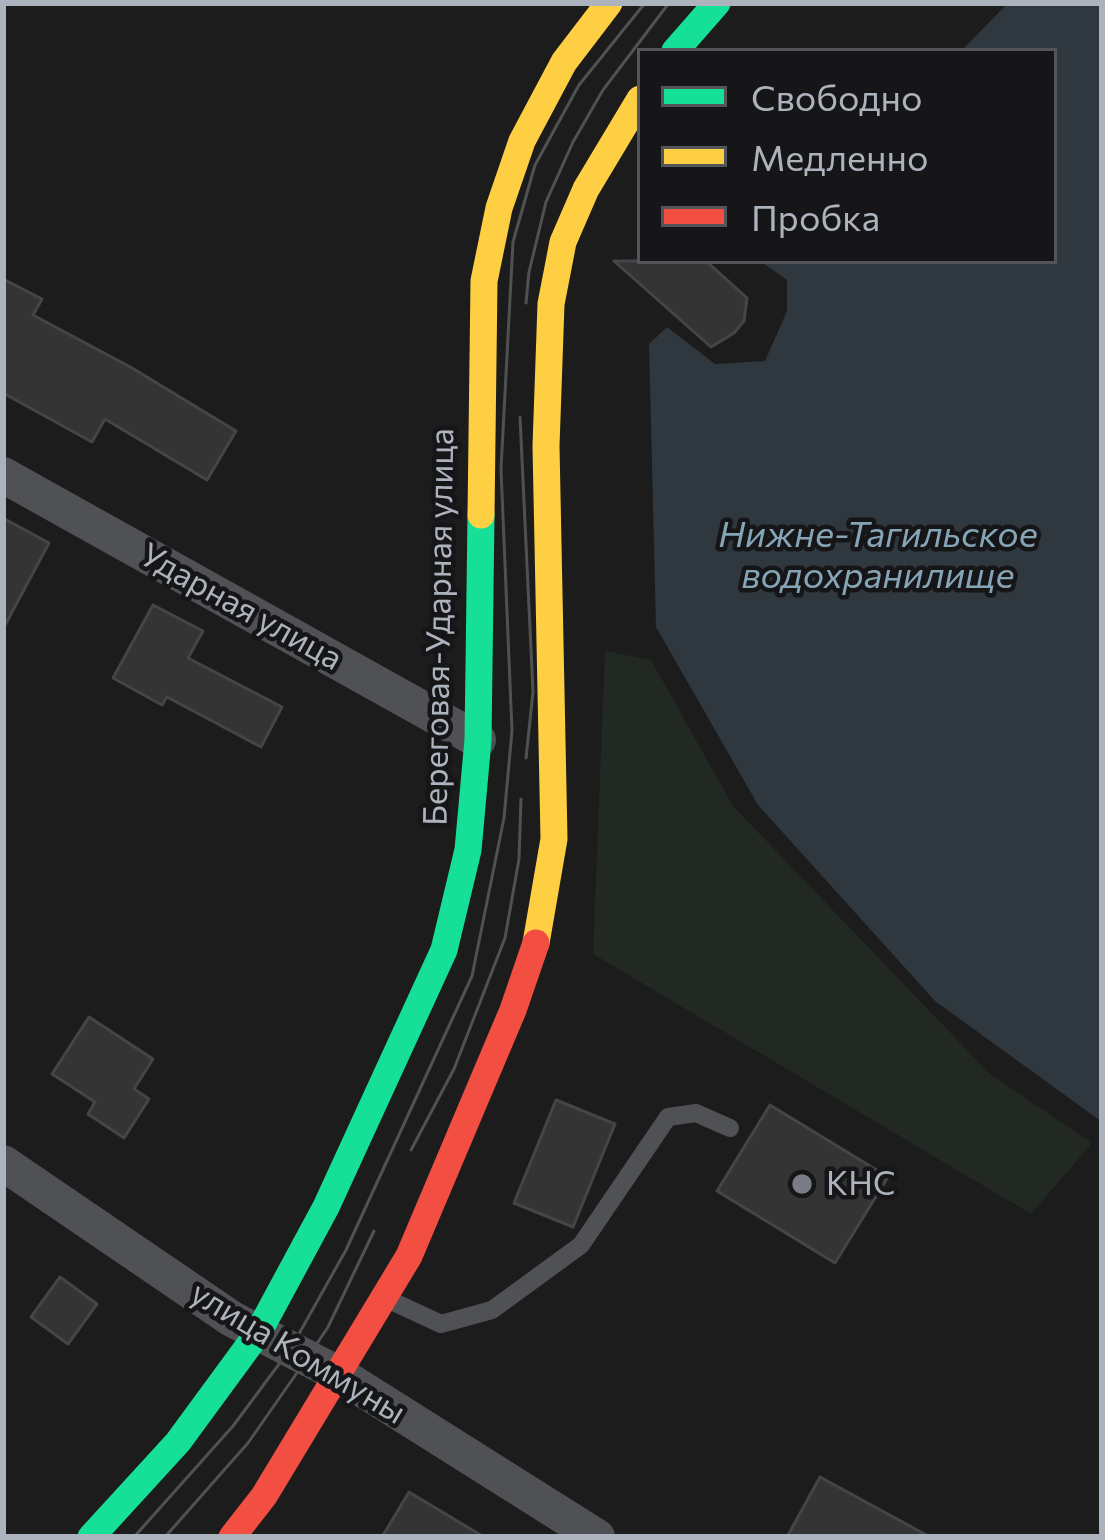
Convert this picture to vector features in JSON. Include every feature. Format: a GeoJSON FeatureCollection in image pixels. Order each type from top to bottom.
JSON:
{"type":"FeatureCollection","features":[{"type":"Feature","properties":{"kind":"main road","name":"Береговая-Ударная улица"},"geometry":{"type":"LineString","coordinates":[[91,1537],[178,1442],[258,1333],[326,1207],[444,950],[469,850],[478,740],[484,281],[499,208],[522,141],[564,62],[609,3]]}},
{"type":"Feature","properties":{"kind":"main road"},"geometry":{"type":"LineString","coordinates":[[678,48],[717,3]]}},
{"type":"Feature","properties":{"kind":"main road"},"geometry":{"type":"LineString","coordinates":[[232,1537],[264,1496],[409,1256],[513,1010],[537,940],[554,839],[546,446],[551,304],[563,242],[586,189],[637,104]]}},
{"type":"Feature","properties":{"kind":"street","name":"Ударная улица"},"geometry":{"type":"LineString","coordinates":[[3,475],[478,740]]}},
{"type":"Feature","properties":{"kind":"street","name":"улица Коммуны"},"geometry":{"type":"LineString","coordinates":[[3,1163],[232,1319],[340,1375],[597,1537]]}},
{"type":"Feature","properties":{"kind":"lane"},"geometry":{"type":"LineString","coordinates":[[384,1298],[441,1324],[492,1310],[581,1245],[668,1117],[696,1113],[730,1128]]}},
{"type":"Feature","properties":{"kind":"shaded area"},"geometry":{"type":"Polygon","coordinates":[[[605,651],[651,660],[733,806],[990,1074],[1092,1143],[1031,1214],[593,954],[605,651]]]}},
{"type":"Feature","properties":{"kind":"water","name":"Нижне-Тагильское водохранилище"},"geometry":{"type":"Polygon","coordinates":[[[1008,3],[1102,3],[1102,1122],[935,1001],[758,805],[656,627],[649,344],[667,327],[715,364],[765,361],[787,311],[787,280],[764,264],[1057,264],[1057,48],[964,48],[1008,3]]]}},
{"type":"Feature","properties":{"kind":"building"},"geometry":{"type":"Polygon","coordinates":[[[614,261],[709,264],[747,298],[744,321],[711,347],[614,261]]]}},
{"type":"Feature","properties":{"kind":"building"},"geometry":{"type":"Polygon","coordinates":[[[3,279],[42,299],[33,315],[236,431],[207,480],[105,419],[92,442],[3,393],[3,279]]]}},
{"type":"Feature","properties":{"kind":"building"},"geometry":{"type":"Polygon","coordinates":[[[3,518],[49,543],[3,629],[3,518]]]}},
{"type":"Feature","properties":{"kind":"building"},"geometry":{"type":"Polygon","coordinates":[[[153,605],[203,631],[188,658],[282,707],[261,747],[167,697],[162,705],[113,678],[153,605]]]}},
{"type":"Feature","properties":{"kind":"building"},"geometry":{"type":"Polygon","coordinates":[[[89,1017],[153,1059],[134,1089],[149,1099],[124,1138],[88,1114],[95,1102],[52,1074],[89,1017]]]}},
{"type":"Feature","properties":{"kind":"building"},"geometry":{"type":"Polygon","coordinates":[[[556,1100],[615,1124],[573,1227],[514,1203],[556,1100]]]}},
{"type":"Feature","properties":{"kind":"building","name":"КНС"},"geometry":{"type":"Polygon","coordinates":[[[770,1105],[888,1177],[835,1263],[717,1191],[770,1105]]]}},
{"type":"Feature","properties":{"kind":"building"},"geometry":{"type":"Polygon","coordinates":[[[60,1277],[97,1304],[68,1344],[31,1317],[60,1277]]]}},
{"type":"Feature","properties":{"kind":"building"},"geometry":{"type":"Polygon","coordinates":[[[820,1477],[930,1537],[787,1537],[820,1477]]]}},
{"type":"Feature","properties":{"kind":"building"},"geometry":{"type":"Polygon","coordinates":[[[409,1492],[484,1537],[382,1537],[409,1492]]]}},
{"type":"Feature","properties":{"kind":"tram line"},"geometry":{"type":"LineString","coordinates":[[134,1537],[233,1426],[291,1348],[346,1250],[472,976],[504,818],[512,731],[501,469],[513,242],[535,165],[579,85],[645,3]]}},
{"type":"Feature","properties":{"kind":"tram line"},"geometry":{"type":"LineString","coordinates":[[526,303],[546,202],[573,142],[603,90],[669,3]]}},
{"type":"Feature","properties":{"kind":"tram line"},"geometry":{"type":"LineString","coordinates":[[520,417],[533,692],[526,758]]}},
{"type":"Feature","properties":{"kind":"tram line"},"geometry":{"type":"LineString","coordinates":[[411,1150],[454,1069],[505,938],[519,859],[521,799]]}},
{"type":"Feature","properties":{"kind":"tram line"},"geometry":{"type":"LineString","coordinates":[[165,1537],[248,1443],[308,1357],[328,1327],[374,1231]]}},
{"type":"Feature","properties":{"kind":"traffic: fast"},"geometry":{"type":"LineString","coordinates":[[678,48],[717,3]]}},
{"type":"Feature","properties":{"kind":"traffic: fast"},"geometry":{"type":"LineString","coordinates":[[91,1537],[178,1442],[258,1333],[326,1207],[444,950],[468,850],[478,740],[481,515]]}},
{"type":"Feature","properties":{"kind":"traffic: slow"},"geometry":{"type":"LineString","coordinates":[[481,515],[484,281],[499,208],[522,141],[564,62],[609,3]]}},
{"type":"Feature","properties":{"kind":"traffic: slow"},"geometry":{"type":"LineString","coordinates":[[536,943],[554,839],[546,446],[551,304],[563,242],[586,189],[637,104]]}},
{"type":"Feature","properties":{"kind":"traffic: jam"},"geometry":{"type":"LineString","coordinates":[[232,1537],[264,1496],[409,1256],[513,1010],[536,943]]}},
{"type":"Feature","properties":{"kind":"place","name":"КНС"},"geometry":{"type":"Point","coordinates":[802,1184]}}]}
